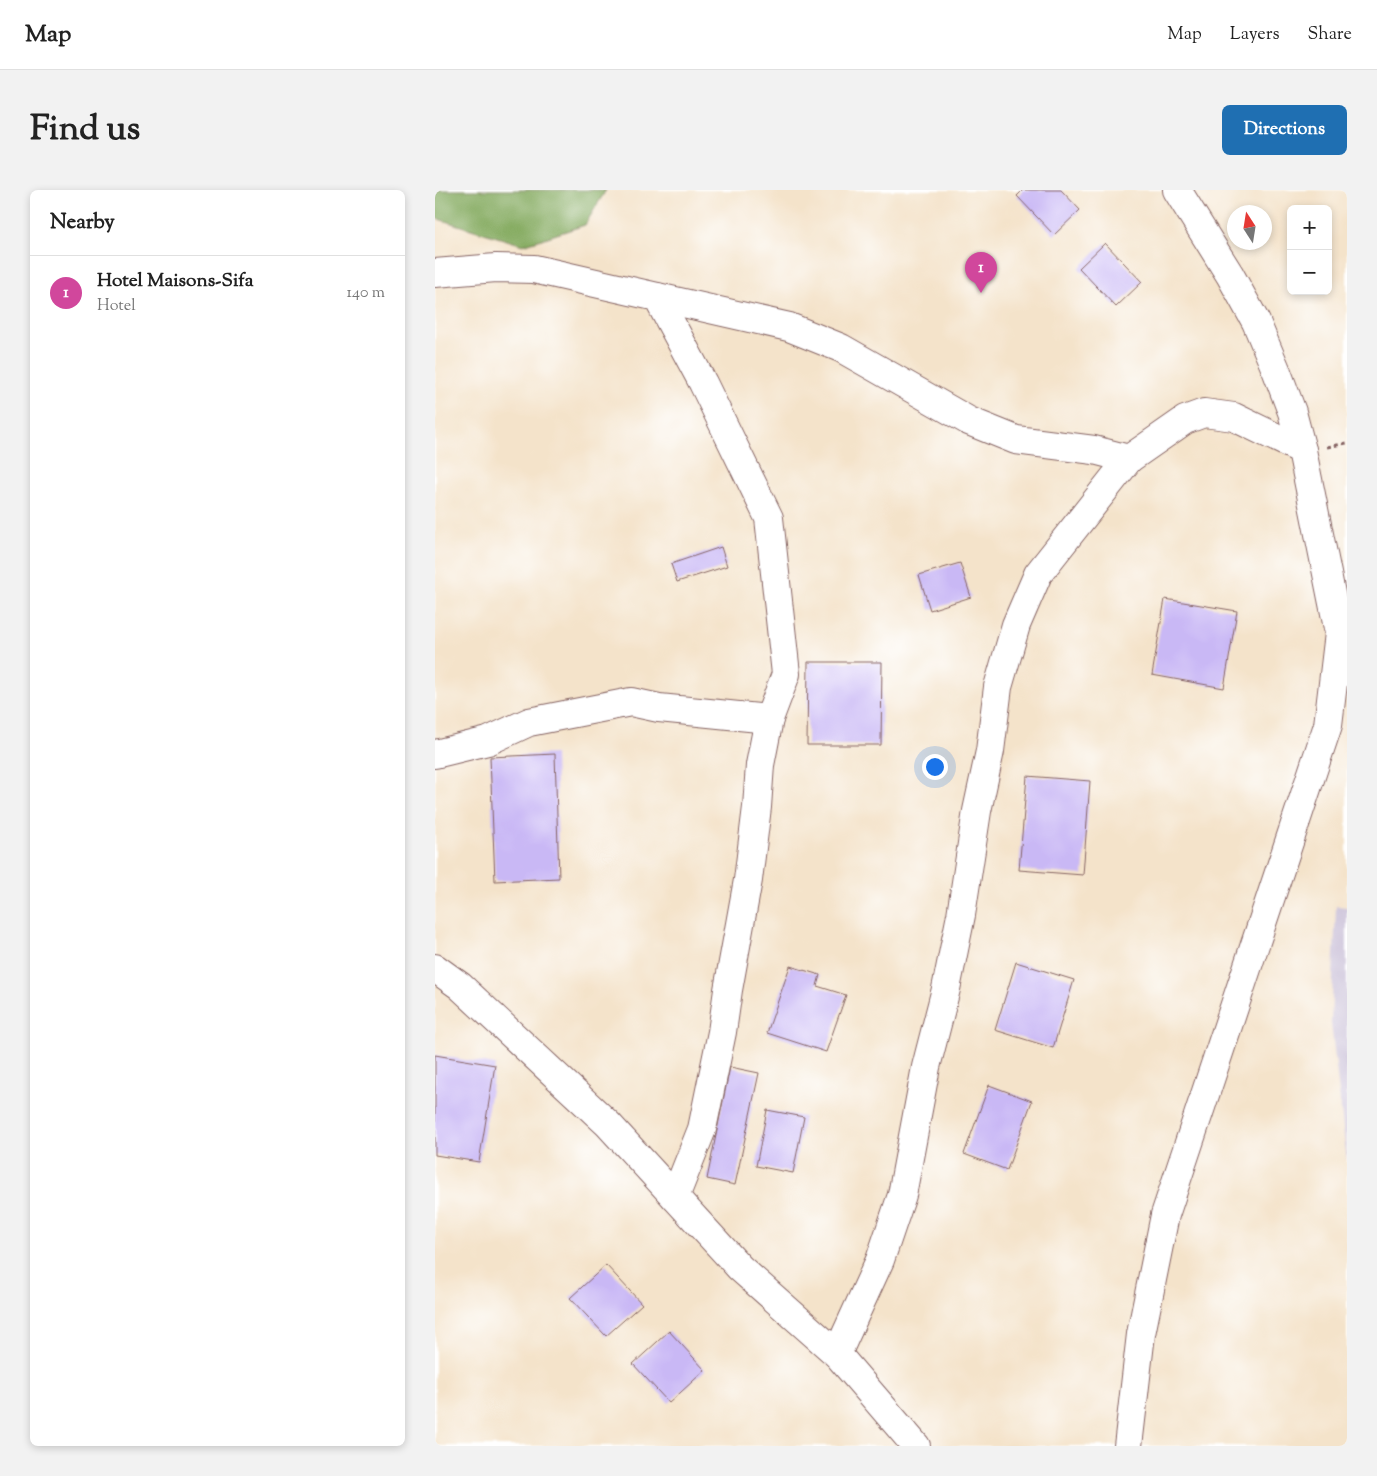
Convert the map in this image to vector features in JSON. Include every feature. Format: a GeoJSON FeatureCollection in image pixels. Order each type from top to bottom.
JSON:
{"type":"FeatureCollection","features":[{"type":"Feature","properties":{"kind":"street"},"geometry":{"type":"LineString","coordinates":[[1128,1446],[1141,1334],[1165,1215],[1328,725],[1339,633],[1302,450],[1292,412],[1256,322],[1230,275],[1177,190]]}},
{"type":"Feature","properties":{"kind":"street"},"geometry":{"type":"LineString","coordinates":[[435,273],[496,268],[534,269],[789,327],[841,348],[969,421],[1016,440],[1094,450],[1129,460]]}},
{"type":"Feature","properties":{"kind":"street"},"geometry":{"type":"LineString","coordinates":[[657,297],[703,382],[769,518],[786,674],[769,718],[760,765],[748,880],[722,1032],[702,1129],[675,1197]]}},
{"type":"Feature","properties":{"kind":"street"},"geometry":{"type":"LineString","coordinates":[[837,1354],[880,1260],[902,1195],[926,1067],[946,989],[961,915],[977,812],[991,751],[998,687],[1016,625],[1038,574],[1129,460],[1185,420],[1204,413],[1233,417],[1302,450]]}},
{"type":"Feature","properties":{"kind":"street"},"geometry":{"type":"LineString","coordinates":[[435,754],[488,741],[529,722],[631,702],[659,708],[769,718]]}},
{"type":"Feature","properties":{"kind":"street"},"geometry":{"type":"LineString","coordinates":[[435,968],[460,986],[608,1124],[740,1268],[837,1354],[916,1446]]}},
{"type":"Feature","properties":{"kind":"shaded area"},"geometry":{"type":"Polygon","coordinates":[[[1336,906],[1347,907],[1347,1162],[1331,1023],[1336,906]]]}},
{"type":"Feature","properties":{"kind":"green space"},"geometry":{"type":"Polygon","coordinates":[[[439,190],[606,190],[585,225],[523,245],[435,218],[435,195],[439,190]]]}},
{"type":"Feature","properties":{"kind":"building"},"geometry":{"type":"Polygon","coordinates":[[[1023,190],[1061,190],[1080,210],[1054,235],[1017,196],[1023,190]]]}},
{"type":"Feature","properties":{"kind":"building"},"geometry":{"type":"Polygon","coordinates":[[[1105,243],[1142,282],[1116,307],[1079,268],[1105,243]]]}},
{"type":"Feature","properties":{"kind":"building"},"geometry":{"type":"Polygon","coordinates":[[[721,547],[727,566],[677,582],[671,564],[721,547]]]}},
{"type":"Feature","properties":{"kind":"building"},"geometry":{"type":"Polygon","coordinates":[[[960,563],[971,597],[930,610],[919,575],[960,563]]]}},
{"type":"Feature","properties":{"kind":"building"},"geometry":{"type":"Polygon","coordinates":[[[1165,599],[1237,611],[1224,688],[1152,675],[1165,599]]]}},
{"type":"Feature","properties":{"kind":"building"},"geometry":{"type":"Polygon","coordinates":[[[808,662],[882,662],[881,745],[807,745],[808,662]]]}},
{"type":"Feature","properties":{"kind":"building"},"geometry":{"type":"Polygon","coordinates":[[[555,754],[559,878],[495,881],[490,757],[555,754]]]}},
{"type":"Feature","properties":{"kind":"building"},"geometry":{"type":"Polygon","coordinates":[[[1027,776],[1090,781],[1083,875],[1019,870],[1027,776]]]}},
{"type":"Feature","properties":{"kind":"building"},"geometry":{"type":"Polygon","coordinates":[[[1016,962],[1074,980],[1053,1048],[995,1030],[1016,962]]]}},
{"type":"Feature","properties":{"kind":"building"},"geometry":{"type":"Polygon","coordinates":[[[790,966],[820,975],[817,986],[846,995],[826,1052],[767,1033],[790,966]]]}},
{"type":"Feature","properties":{"kind":"building"},"geometry":{"type":"Polygon","coordinates":[[[435,1055],[495,1065],[479,1162],[435,1155],[435,1055]]]}},
{"type":"Feature","properties":{"kind":"building"},"geometry":{"type":"Polygon","coordinates":[[[730,1067],[759,1073],[735,1185],[707,1179],[730,1067]]]}},
{"type":"Feature","properties":{"kind":"building"},"geometry":{"type":"Polygon","coordinates":[[[989,1085],[1032,1101],[1007,1170],[964,1154],[989,1085]]]}},
{"type":"Feature","properties":{"kind":"building"},"geometry":{"type":"Polygon","coordinates":[[[767,1110],[804,1117],[793,1173],[756,1166],[767,1110]]]}},
{"type":"Feature","properties":{"kind":"building"},"geometry":{"type":"Polygon","coordinates":[[[606,1265],[642,1304],[606,1336],[570,1298],[606,1265]]]}},
{"type":"Feature","properties":{"kind":"building"},"geometry":{"type":"Polygon","coordinates":[[[669,1331],[705,1370],[669,1403],[633,1364],[669,1331]]]}},
{"type":"Feature","properties":{"kind":"place","name":"Hotel Maisons-Sifa"},"geometry":{"type":"Point","coordinates":[981,293]}}]}
